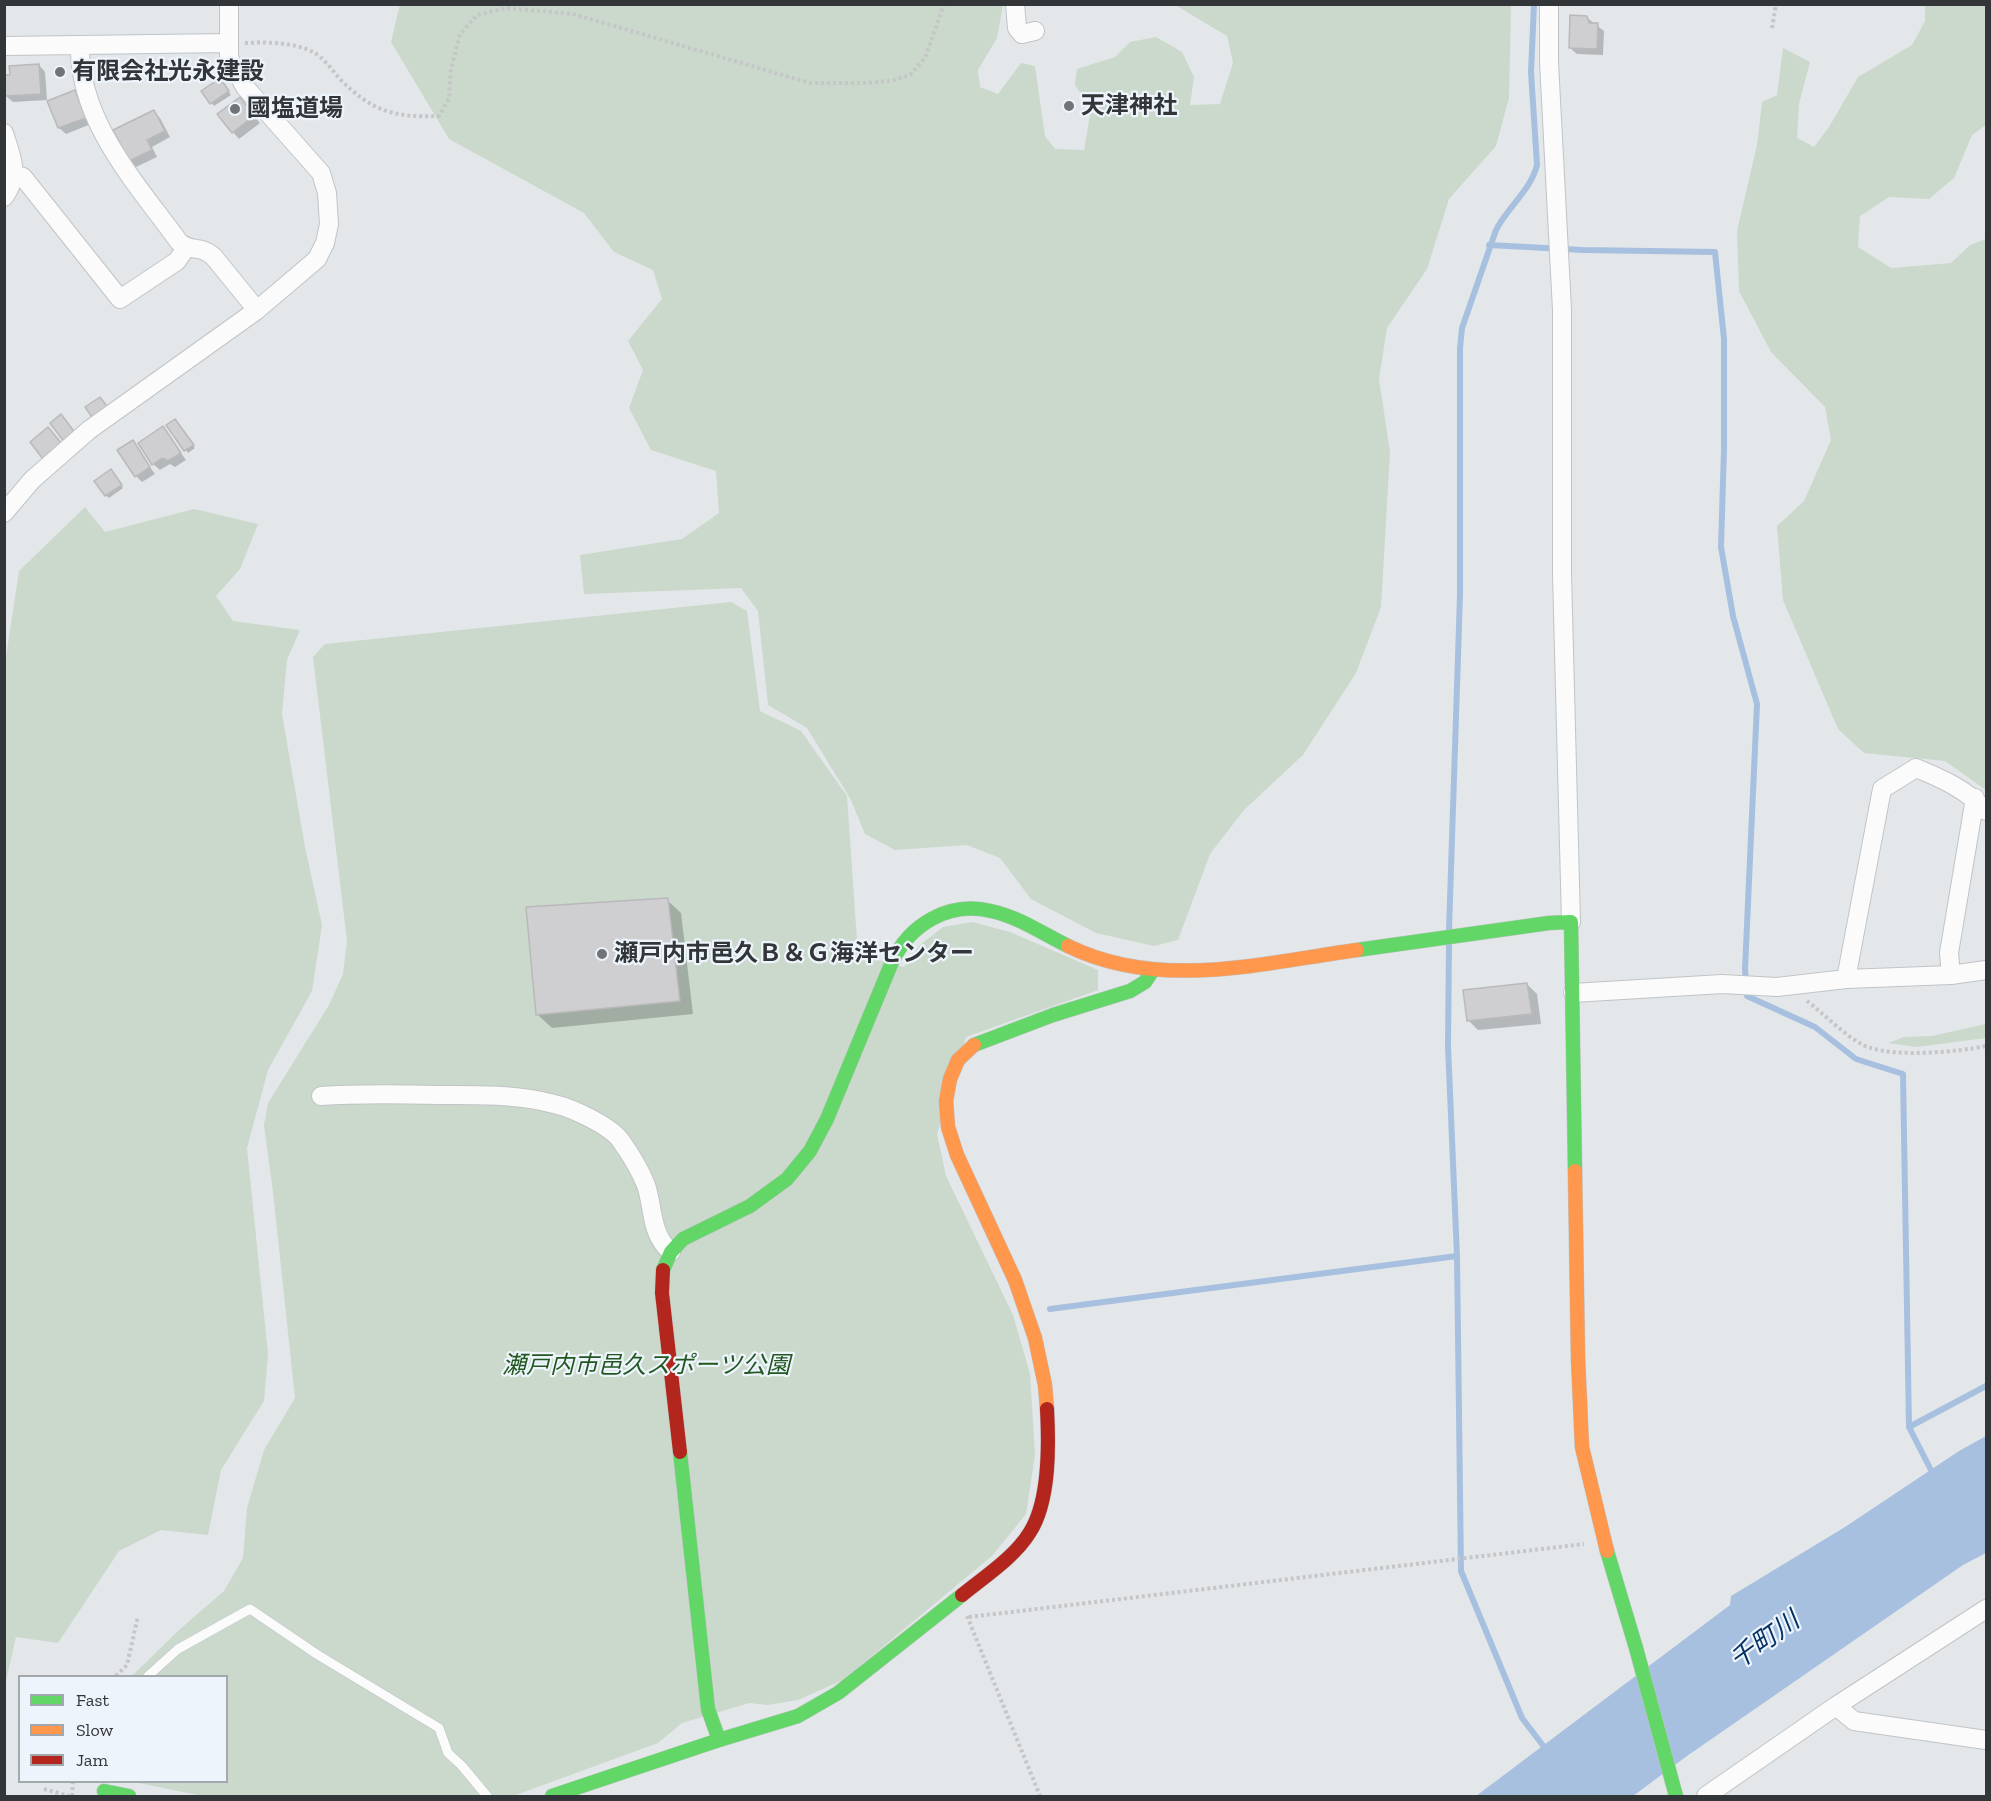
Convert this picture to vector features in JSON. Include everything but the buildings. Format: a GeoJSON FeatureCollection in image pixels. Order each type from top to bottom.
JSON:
{"type":"FeatureCollection","features":[{"type":"Feature","properties":{"kind":"street"},"geometry":{"type":"LineString","coordinates":[[4,513],[32,480],[89,430],[257,310],[317,260],[326,243],[329,224],[327,193],[321,173],[245,87],[229,57],[229,4]]}},
{"type":"Feature","properties":{"kind":"street"},"geometry":{"type":"LineString","coordinates":[[1015,4],[1017,28],[1022,34],[1035,31]]}},
{"type":"Feature","properties":{"kind":"street"},"geometry":{"type":"LineString","coordinates":[[1549,4],[1549,62],[1562,310],[1562,574],[1573,993],[1578,1358],[1582,1447],[1603,1538],[1636,1648],[1676,1797]]}},
{"type":"Feature","properties":{"kind":"street"},"geometry":{"type":"LineString","coordinates":[[4,46],[229,43]]}},
{"type":"Feature","properties":{"kind":"street"},"geometry":{"type":"LineString","coordinates":[[80,45],[84,88],[111,148],[179,242],[186,248],[205,249],[257,310]]}},
{"type":"Feature","properties":{"kind":"street"},"geometry":{"type":"LineString","coordinates":[[4,133],[14,174],[12,186],[4,197]]}},
{"type":"Feature","properties":{"kind":"street"},"geometry":{"type":"LineString","coordinates":[[14,174],[23,177],[120,300],[177,261],[186,248]]}},
{"type":"Feature","properties":{"kind":"street"},"geometry":{"type":"LineString","coordinates":[[1846,979],[1882,789],[1916,768],[1949,781],[1981,805],[1949,953],[1951,975]]}},
{"type":"Feature","properties":{"kind":"street"},"geometry":{"type":"LineString","coordinates":[[719,1740],[708,1709],[662,1293],[663,1268],[671,1252],[683,1239],[750,1206],[786,1179],[810,1150],[827,1119],[892,962],[902,943],[921,924],[936,915],[957,909],[981,908],[1004,914],[1083,953],[1122,965],[1178,972],[1213,970],[1571,922]]}},
{"type":"Feature","properties":{"kind":"street"},"geometry":{"type":"LineString","coordinates":[[552,1797],[719,1740],[798,1716],[838,1693],[954,1602],[1005,1560],[1030,1532],[1042,1502],[1049,1439],[1045,1385],[1035,1338],[1015,1280],[957,1155],[948,1126],[946,1101],[950,1079],[958,1060],[975,1044],[1071,1009],[1130,991],[1145,982],[1153,970]]}},
{"type":"Feature","properties":{"kind":"street"},"geometry":{"type":"LineString","coordinates":[[1573,993],[1744,984],[1777,987],[1846,979],[1951,975],[1986,970]]}},
{"type":"Feature","properties":{"kind":"street"},"geometry":{"type":"LineString","coordinates":[[321,1096],[359,1093],[500,1095],[554,1104],[589,1117],[619,1138],[641,1172],[647,1188],[656,1230],[662,1244],[671,1252]]}},
{"type":"Feature","properties":{"kind":"street"},"geometry":{"type":"LineString","coordinates":[[1706,1797],[1836,1706],[1986,1609]]}},
{"type":"Feature","properties":{"kind":"street"},"geometry":{"type":"LineString","coordinates":[[1836,1706],[1854,1722],[1986,1740]]}},
{"type":"Feature","properties":{"kind":"street"},"geometry":{"type":"LineString","coordinates":[[101,1791],[129,1797]]}},
{"type":"Feature","properties":{"kind":"lane"},"geometry":{"type":"LineString","coordinates":[[150,1675],[178,1649],[250,1609],[318,1655],[439,1728],[448,1753],[462,1766],[487,1797]]}},
{"type":"Feature","properties":{"kind":"path"},"geometry":{"type":"LineString","coordinates":[[229,43],[296,45],[316,53],[352,91],[373,106],[408,117],[438,116],[449,99],[451,69],[460,34],[477,15],[506,8],[573,14],[810,82],[867,83],[891,81],[909,75],[926,58],[944,4]]}},
{"type":"Feature","properties":{"kind":"path"},"geometry":{"type":"LineString","coordinates":[[1772,28],[1776,4]]}},
{"type":"Feature","properties":{"kind":"path"},"geometry":{"type":"LineString","coordinates":[[1805,999],[1855,1040],[1870,1048],[1893,1052],[1928,1052],[1986,1046]]}},
{"type":"Feature","properties":{"kind":"path"},"geometry":{"type":"LineString","coordinates":[[968,1617],[1577,1546],[1603,1538]]}},
{"type":"Feature","properties":{"kind":"path"},"geometry":{"type":"LineString","coordinates":[[954,1602],[968,1617],[1040,1797]]}},
{"type":"Feature","properties":{"kind":"path"},"geometry":{"type":"LineString","coordinates":[[118,1675],[127,1665],[138,1616]]}},
{"type":"Feature","properties":{"kind":"path"},"geometry":{"type":"LineString","coordinates":[[44,1789],[71,1797]]}},
{"type":"Feature","properties":{"kind":"green space"},"geometry":{"type":"Polygon","coordinates":[[[400,4],[1003,5],[997,38],[978,70],[980,87],[998,94],[1021,63],[1035,66],[1045,136],[1055,149],[1084,150],[1091,109],[1075,85],[1077,69],[1115,57],[1130,42],[1156,37],[1182,52],[1194,77],[1190,105],[1220,104],[1233,63],[1227,36],[1175,5],[1511,5],[1509,98],[1496,146],[1449,199],[1427,269],[1387,328],[1379,379],[1390,452],[1381,607],[1356,673],[1303,755],[1244,810],[1210,854],[1178,940],[1154,946],[1096,933],[1031,899],[1000,858],[967,845],[895,850],[865,834],[850,798],[807,728],[768,705],[758,611],[741,588],[584,594],[580,555],[682,539],[719,513],[716,471],[651,450],[629,408],[643,370],[628,341],[662,299],[653,270],[614,252],[584,213],[449,139],[391,42],[400,4]]]}},
{"type":"Feature","properties":{"kind":"green space"},"geometry":{"type":"Polygon","coordinates":[[[1925,5],[1986,5],[1986,125],[1972,135],[1954,178],[1929,199],[1889,197],[1860,216],[1858,247],[1891,268],[1951,263],[1970,245],[1986,239],[1986,790],[1945,761],[1864,753],[1838,729],[1783,600],[1777,526],[1804,501],[1831,440],[1825,407],[1771,352],[1739,291],[1737,231],[1757,145],[1762,102],[1777,95],[1783,48],[1810,62],[1799,104],[1797,138],[1814,147],[1829,127],[1858,77],[1912,45],[1925,21],[1925,5]]]}},
{"type":"Feature","properties":{"kind":"green space"},"geometry":{"type":"Polygon","coordinates":[[[85,507],[105,532],[194,509],[258,524],[240,569],[216,596],[233,621],[300,630],[287,660],[282,714],[305,847],[322,925],[312,991],[268,1070],[247,1148],[268,1354],[264,1401],[221,1470],[208,1535],[161,1530],[119,1551],[58,1643],[16,1637],[5,1685],[4,670],[19,571],[85,507]]]}},
{"type":"Feature","properties":{"kind":"green space","name":"瀬戸内市邑久スポーツ公園"},"geometry":{"type":"Polygon","coordinates":[[[731,602],[747,611],[760,711],[801,731],[847,796],[858,955],[904,967],[920,945],[943,927],[972,922],[1010,932],[1098,970],[1098,990],[966,1037],[937,1134],[946,1176],[1013,1315],[1030,1374],[1035,1455],[1026,1514],[992,1556],[843,1680],[798,1700],[768,1705],[749,1703],[682,1723],[658,1743],[513,1796],[202,1796],[139,1783],[228,1783],[228,1675],[133,1675],[179,1630],[224,1591],[243,1558],[247,1508],[264,1450],[295,1398],[264,1125],[268,1103],[329,1005],[343,974],[347,941],[313,657],[325,644],[731,602]]]}},
{"type":"Feature","properties":{"kind":"green space"},"geometry":{"type":"Polygon","coordinates":[[[1986,1024],[1986,1038],[1916,1047],[1888,1043],[1904,1037],[1932,1036],[1986,1024]]]}},
{"type":"Feature","properties":{"kind":"water","name":"千町川"},"geometry":{"type":"Polygon","coordinates":[[[1986,1436],[1986,1553],[1963,1565],[1687,1756],[1633,1796],[1476,1796],[1730,1605],[1731,1596],[1845,1527],[1959,1451],[1986,1436]]]}},
{"type":"Feature","properties":{"kind":"waterway"},"geometry":{"type":"LineString","coordinates":[[1449,930],[1460,595],[1460,348],[1462,328],[1496,230],[1530,183],[1537,165],[1531,72],[1534,4]]}},
{"type":"Feature","properties":{"kind":"waterway"},"geometry":{"type":"LineString","coordinates":[[1489,245],[1583,250],[1715,252],[1724,339],[1721,547],[1733,616],[1757,704],[1745,969],[1747,996],[1815,1027],[1856,1059],[1903,1074],[1909,1427],[1934,1476]]}},
{"type":"Feature","properties":{"kind":"waterway"},"geometry":{"type":"LineString","coordinates":[[1449,943],[1448,1046],[1457,1256],[1461,1571],[1522,1718],[1548,1752]]}},
{"type":"Feature","properties":{"kind":"waterway"},"geometry":{"type":"LineString","coordinates":[[1050,1309],[1457,1256]]}},
{"type":"Feature","properties":{"kind":"waterway"},"geometry":{"type":"LineString","coordinates":[[1909,1427],[1986,1386]]}},
{"type":"Feature","properties":{"kind":"traffic: fast"},"geometry":{"type":"LineString","coordinates":[[663,1270],[671,1252],[683,1239],[750,1206],[787,1179],[810,1151],[827,1119],[892,962],[900,948],[920,927],[932,918],[960,909],[991,911],[1031,926],[1068,946]]}},
{"type":"Feature","properties":{"kind":"traffic: fast"},"geometry":{"type":"LineString","coordinates":[[1357,950],[1549,923],[1571,922],[1575,1171]]}},
{"type":"Feature","properties":{"kind":"traffic: fast"},"geometry":{"type":"LineString","coordinates":[[974,1045],[1053,1015],[1130,991],[1145,982],[1153,970]]}},
{"type":"Feature","properties":{"kind":"traffic: fast"},"geometry":{"type":"LineString","coordinates":[[552,1796],[719,1740],[708,1709],[680,1452]]}},
{"type":"Feature","properties":{"kind":"traffic: fast"},"geometry":{"type":"LineString","coordinates":[[1607,1551],[1676,1796]]}},
{"type":"Feature","properties":{"kind":"traffic: fast"},"geometry":{"type":"LineString","coordinates":[[719,1740],[798,1716],[838,1693],[962,1595]]}},
{"type":"Feature","properties":{"kind":"traffic: fast"},"geometry":{"type":"LineString","coordinates":[[104,1791],[129,1796]]}},
{"type":"Feature","properties":{"kind":"traffic: slow"},"geometry":{"type":"LineString","coordinates":[[1068,946],[1103,960],[1138,967],[1174,970],[1211,970],[1248,966],[1357,950]]}},
{"type":"Feature","properties":{"kind":"traffic: slow"},"geometry":{"type":"LineString","coordinates":[[974,1045],[958,1060],[950,1079],[946,1101],[948,1127],[957,1155],[1015,1280],[1035,1338],[1045,1385],[1047,1409]]}},
{"type":"Feature","properties":{"kind":"traffic: slow"},"geometry":{"type":"LineString","coordinates":[[1575,1171],[1582,1447],[1607,1551]]}},
{"type":"Feature","properties":{"kind":"traffic: jam"},"geometry":{"type":"LineString","coordinates":[[663,1270],[662,1293],[680,1452]]}},
{"type":"Feature","properties":{"kind":"traffic: jam"},"geometry":{"type":"LineString","coordinates":[[962,1595],[1016,1550],[1037,1519],[1047,1472],[1047,1409]]}},
{"type":"Feature","properties":{"kind":"place","name":"有限会社光永建設"},"geometry":{"type":"Point","coordinates":[60,72]}},
{"type":"Feature","properties":{"kind":"place","name":"天津神社"},"geometry":{"type":"Point","coordinates":[1069,106]}},
{"type":"Feature","properties":{"kind":"place","name":"國塩道場"},"geometry":{"type":"Point","coordinates":[235,109]}},
{"type":"Feature","properties":{"kind":"place","name":"瀬戸内市邑久Ｂ＆Ｇ海洋センター"},"geometry":{"type":"Point","coordinates":[602,954]}}]}
